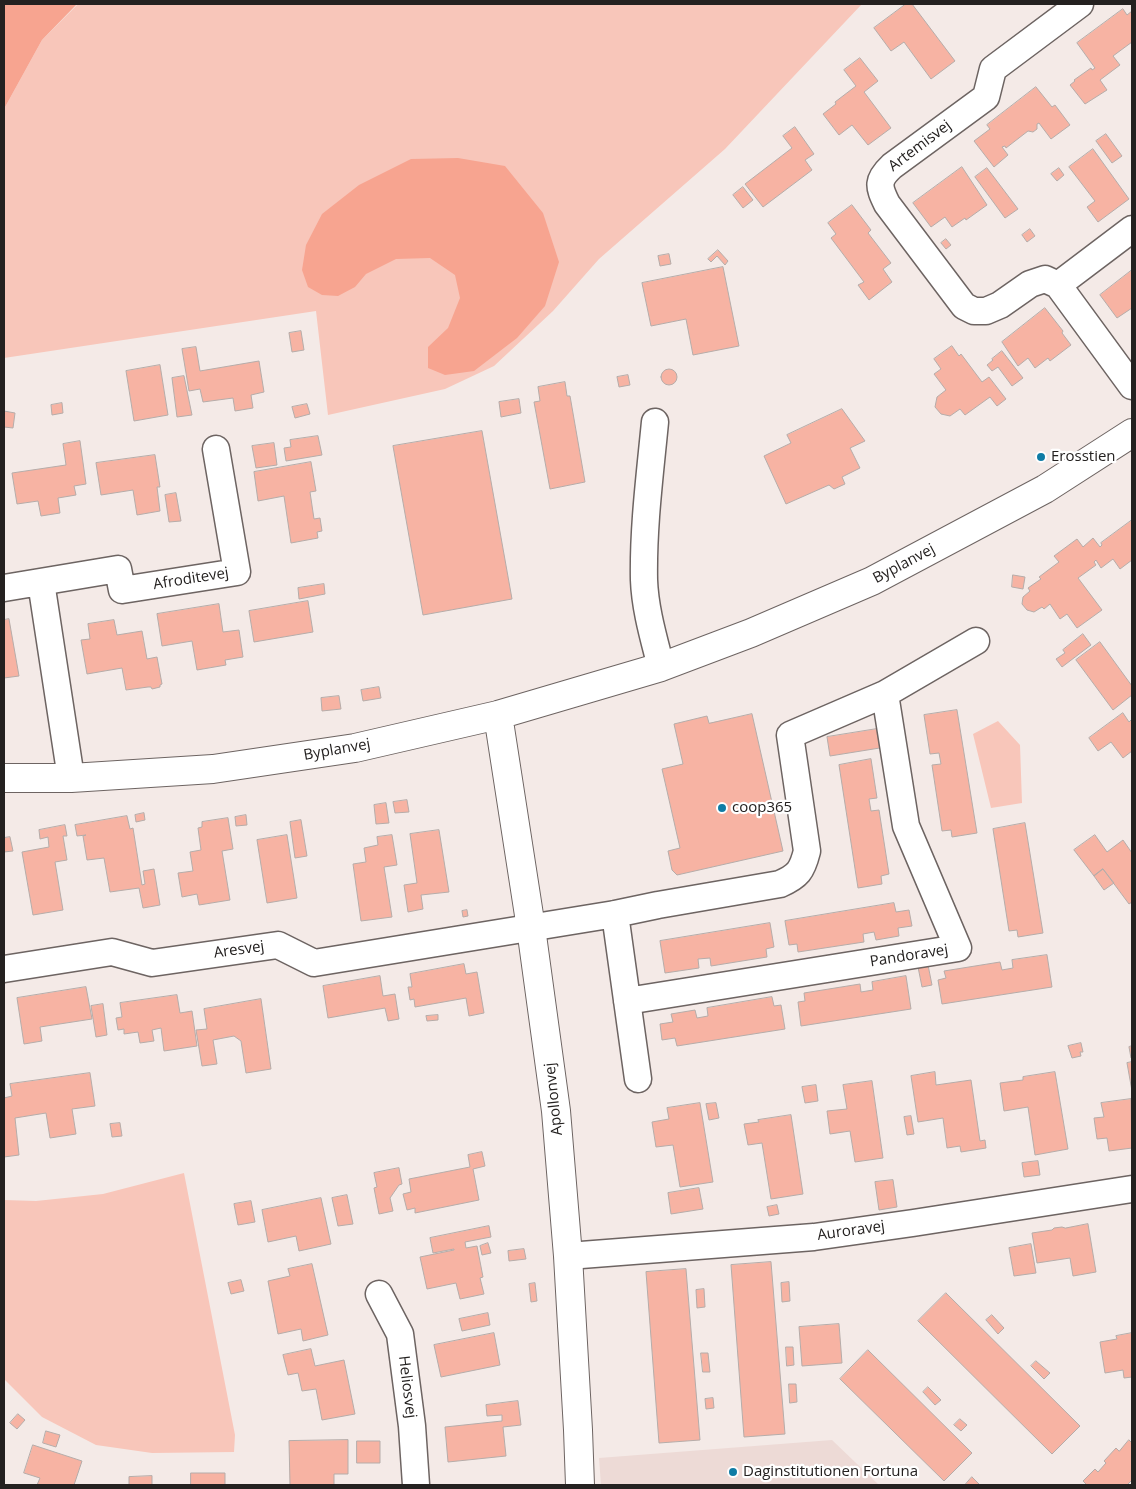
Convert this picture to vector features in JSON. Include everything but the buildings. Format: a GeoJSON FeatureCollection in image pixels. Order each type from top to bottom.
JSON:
{"type":"FeatureCollection","features":[{"type":"Feature","properties":{"kind":"street","name":"Artemisvej"},"geometry":{"type":"LineString","coordinates":[[1058,285],[1045,280],[1030,284],[1000,305],[986,311],[974,311],[964,306],[887,204],[880,190],[883,175],[888,170],[986,97],[993,69],[1080,4]]}},
{"type":"Feature","properties":{"kind":"street"},"geometry":{"type":"LineString","coordinates":[[1132,229],[1058,285],[1132,386]]}},
{"type":"Feature","properties":{"kind":"street"},"geometry":{"type":"LineString","coordinates":[[655,422],[645,534],[644,582],[649,619],[662,667]]}},
{"type":"Feature","properties":{"kind":"street","name":"Byplanvej"},"geometry":{"type":"LineString","coordinates":[[4,778],[71,778],[214,769],[355,748],[498,715],[662,667],[793,616],[872,581],[1045,490],[1132,434]]}},
{"type":"Feature","properties":{"kind":"street","name":"Afroditevej"},"geometry":{"type":"LineString","coordinates":[[4,588],[118,569],[122,590],[237,572],[216,449]]}},
{"type":"Feature","properties":{"kind":"street"},"geometry":{"type":"LineString","coordinates":[[41,582],[71,778]]}},
{"type":"Feature","properties":{"kind":"street"},"geometry":{"type":"LineString","coordinates":[[531,928],[780,884],[794,878],[803,865],[807,851],[790,735],[885,694],[976,641]]}},
{"type":"Feature","properties":{"kind":"street","name":"Pandoravej"},"geometry":{"type":"LineString","coordinates":[[627,1001],[958,948],[906,826],[885,694]]}},
{"type":"Feature","properties":{"kind":"street","name":"Apollonvej"},"geometry":{"type":"LineString","coordinates":[[498,715],[531,928],[556,1111],[568,1256],[580,1485]]}},
{"type":"Feature","properties":{"kind":"street"},"geometry":{"type":"LineString","coordinates":[[615,914],[638,1079]]}},
{"type":"Feature","properties":{"kind":"street","name":"Aresvej"},"geometry":{"type":"LineString","coordinates":[[4,969],[112,952],[152,963],[278,945],[314,963],[531,928]]}},
{"type":"Feature","properties":{"kind":"street","name":"Auroravej"},"geometry":{"type":"LineString","coordinates":[[568,1256],[814,1237],[1132,1189]]}},
{"type":"Feature","properties":{"kind":"street","name":"Heliosvej"},"geometry":{"type":"LineString","coordinates":[[379,1294],[400,1334],[412,1426],[416,1485]]}},
{"type":"Feature","properties":{"kind":"shaded area"},"geometry":{"type":"Polygon","coordinates":[[[4,4],[77,4],[42,40],[4,109],[4,4]]]}},
{"type":"Feature","properties":{"kind":"shaded area"},"geometry":{"type":"Polygon","coordinates":[[[78,4],[862,4],[725,149],[599,259],[553,311],[494,366],[445,389],[328,415],[316,311],[4,358],[4,109],[42,40],[78,4]]]}},
{"type":"Feature","properties":{"kind":"shaded area"},"geometry":{"type":"Polygon","coordinates":[[[458,158],[505,166],[543,213],[559,262],[545,306],[517,338],[474,371],[445,375],[428,368],[428,347],[448,328],[460,298],[455,275],[430,258],[396,259],[366,274],[355,287],[338,296],[322,295],[308,287],[302,270],[306,245],[322,214],[359,185],[411,159],[458,158]]]}},
{"type":"Feature","properties":{"kind":"shaded area"},"geometry":{"type":"Polygon","coordinates":[[[998,721],[1020,745],[1022,803],[991,808],[973,734],[998,721]]]}},
{"type":"Feature","properties":{"kind":"shaded area"},"geometry":{"type":"Polygon","coordinates":[[[184,1173],[235,1435],[234,1452],[152,1453],[96,1445],[42,1417],[4,1379],[4,1200],[36,1201],[103,1194],[184,1173]]]}},
{"type":"Feature","properties":{"kind":"shaded area","name":"Daginstitutionen Fortuna"},"geometry":{"type":"Polygon","coordinates":[[[832,1440],[879,1485],[601,1485],[599,1458],[832,1440]]]}},
{"type":"Feature","properties":{"kind":"place","name":"Erosstien"},"geometry":{"type":"Point","coordinates":[1041,457]}},
{"type":"Feature","properties":{"kind":"place","name":"coop365"},"geometry":{"type":"Point","coordinates":[722,808]}},
{"type":"Feature","properties":{"kind":"place","name":"Daginstitutionen Fortuna"},"geometry":{"type":"Point","coordinates":[733,1472]}}]}
